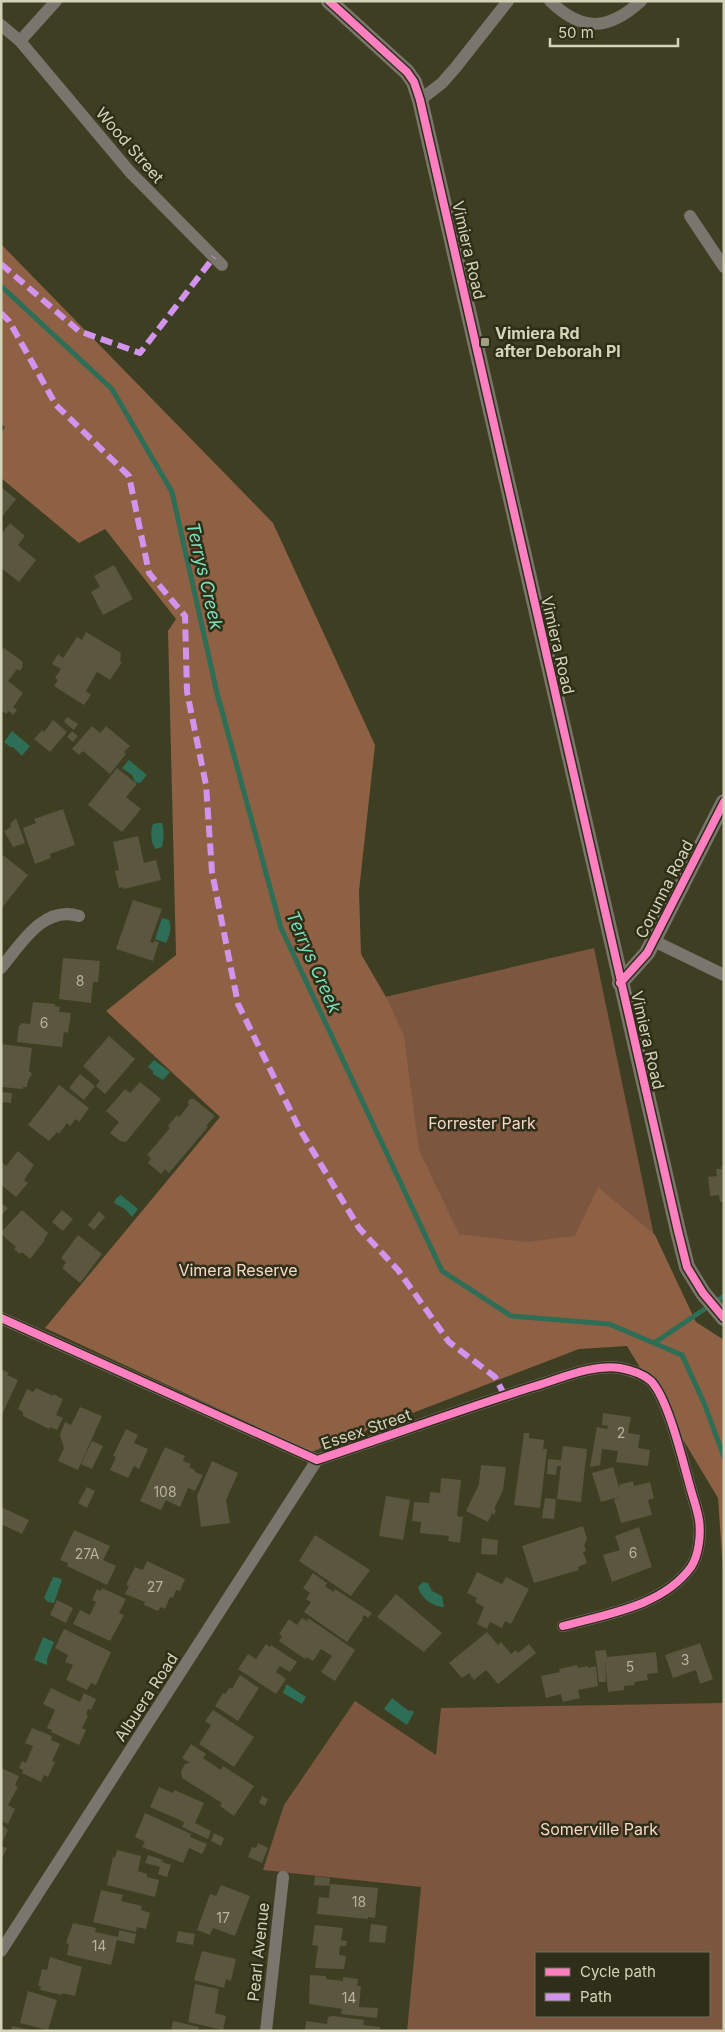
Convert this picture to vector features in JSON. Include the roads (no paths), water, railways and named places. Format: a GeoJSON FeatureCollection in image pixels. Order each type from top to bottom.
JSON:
{"type":"FeatureCollection","features":[{"type":"Feature","properties":{"kind":"street"},"geometry":{"type":"LineString","coordinates":[[20,41],[56,1]]}},
{"type":"Feature","properties":{"kind":"street","name":"Vimiera Road"},"geometry":{"type":"LineString","coordinates":[[329,1],[407,72],[414,82],[420,100],[620,982],[687,1267],[703,1293],[724,1318]]}},
{"type":"Feature","properties":{"kind":"street"},"geometry":{"type":"LineString","coordinates":[[420,100],[442,83],[508,1]]}},
{"type":"Feature","properties":{"kind":"street"},"geometry":{"type":"LineString","coordinates":[[550,1],[570,17],[590,25],[604,23],[622,16],[641,1]]}},
{"type":"Feature","properties":{"kind":"street","name":"Wood Street"},"geometry":{"type":"LineString","coordinates":[[1,25],[20,41],[130,172],[222,265]]}},
{"type":"Feature","properties":{"kind":"street"},"geometry":{"type":"LineString","coordinates":[[690,216],[724,267]]}},
{"type":"Feature","properties":{"kind":"street","name":"Corunna Road"},"geometry":{"type":"LineString","coordinates":[[620,982],[647,953],[654,941],[724,802]]}},
{"type":"Feature","properties":{"kind":"street"},"geometry":{"type":"LineString","coordinates":[[1,968],[44,919],[64,913],[79,916]]}},
{"type":"Feature","properties":{"kind":"street"},"geometry":{"type":"LineString","coordinates":[[654,941],[724,975]]}},
{"type":"Feature","properties":{"kind":"street","name":"Essex Street"},"geometry":{"type":"LineString","coordinates":[[1,1318],[318,1460],[505,1396],[594,1368],[619,1368],[641,1374],[652,1382],[675,1431],[699,1520],[699,1545],[692,1566],[680,1579],[659,1596],[614,1612],[563,1626]]}},
{"type":"Feature","properties":{"kind":"street","name":"Albuera Road"},"geometry":{"type":"LineString","coordinates":[[1,1951],[318,1460]]}},
{"type":"Feature","properties":{"kind":"street","name":"Pearl Avenue"},"geometry":{"type":"LineString","coordinates":[[266,2031],[283,1877]]}},
{"type":"Feature","properties":{"kind":"waterway","name":"Terrys Creek"},"geometry":{"type":"LineString","coordinates":[[1,286],[112,389],[172,492],[217,693],[281,928],[442,1271],[511,1316],[609,1324],[682,1355],[704,1403],[724,1457]]}},
{"type":"Feature","properties":{"kind":"waterway"},"geometry":{"type":"LineString","coordinates":[[654,1343],[724,1296]]}},
{"type":"Feature","properties":{"kind":"place","name":"Vimiera Rd after Deborah Pl"},"geometry":{"type":"Point","coordinates":[485,342]}},
{"type":"Feature","properties":{"kind":"park label","name":"Forrester Park"},"geometry":{"type":"Point","coordinates":[482,1123]}},
{"type":"Feature","properties":{"kind":"park label","name":"Vimera Reserve"},"geometry":{"type":"Point","coordinates":[238,1270]}},
{"type":"Feature","properties":{"kind":"park label","name":"Somerville Park"},"geometry":{"type":"Point","coordinates":[599,1829]}}]}
